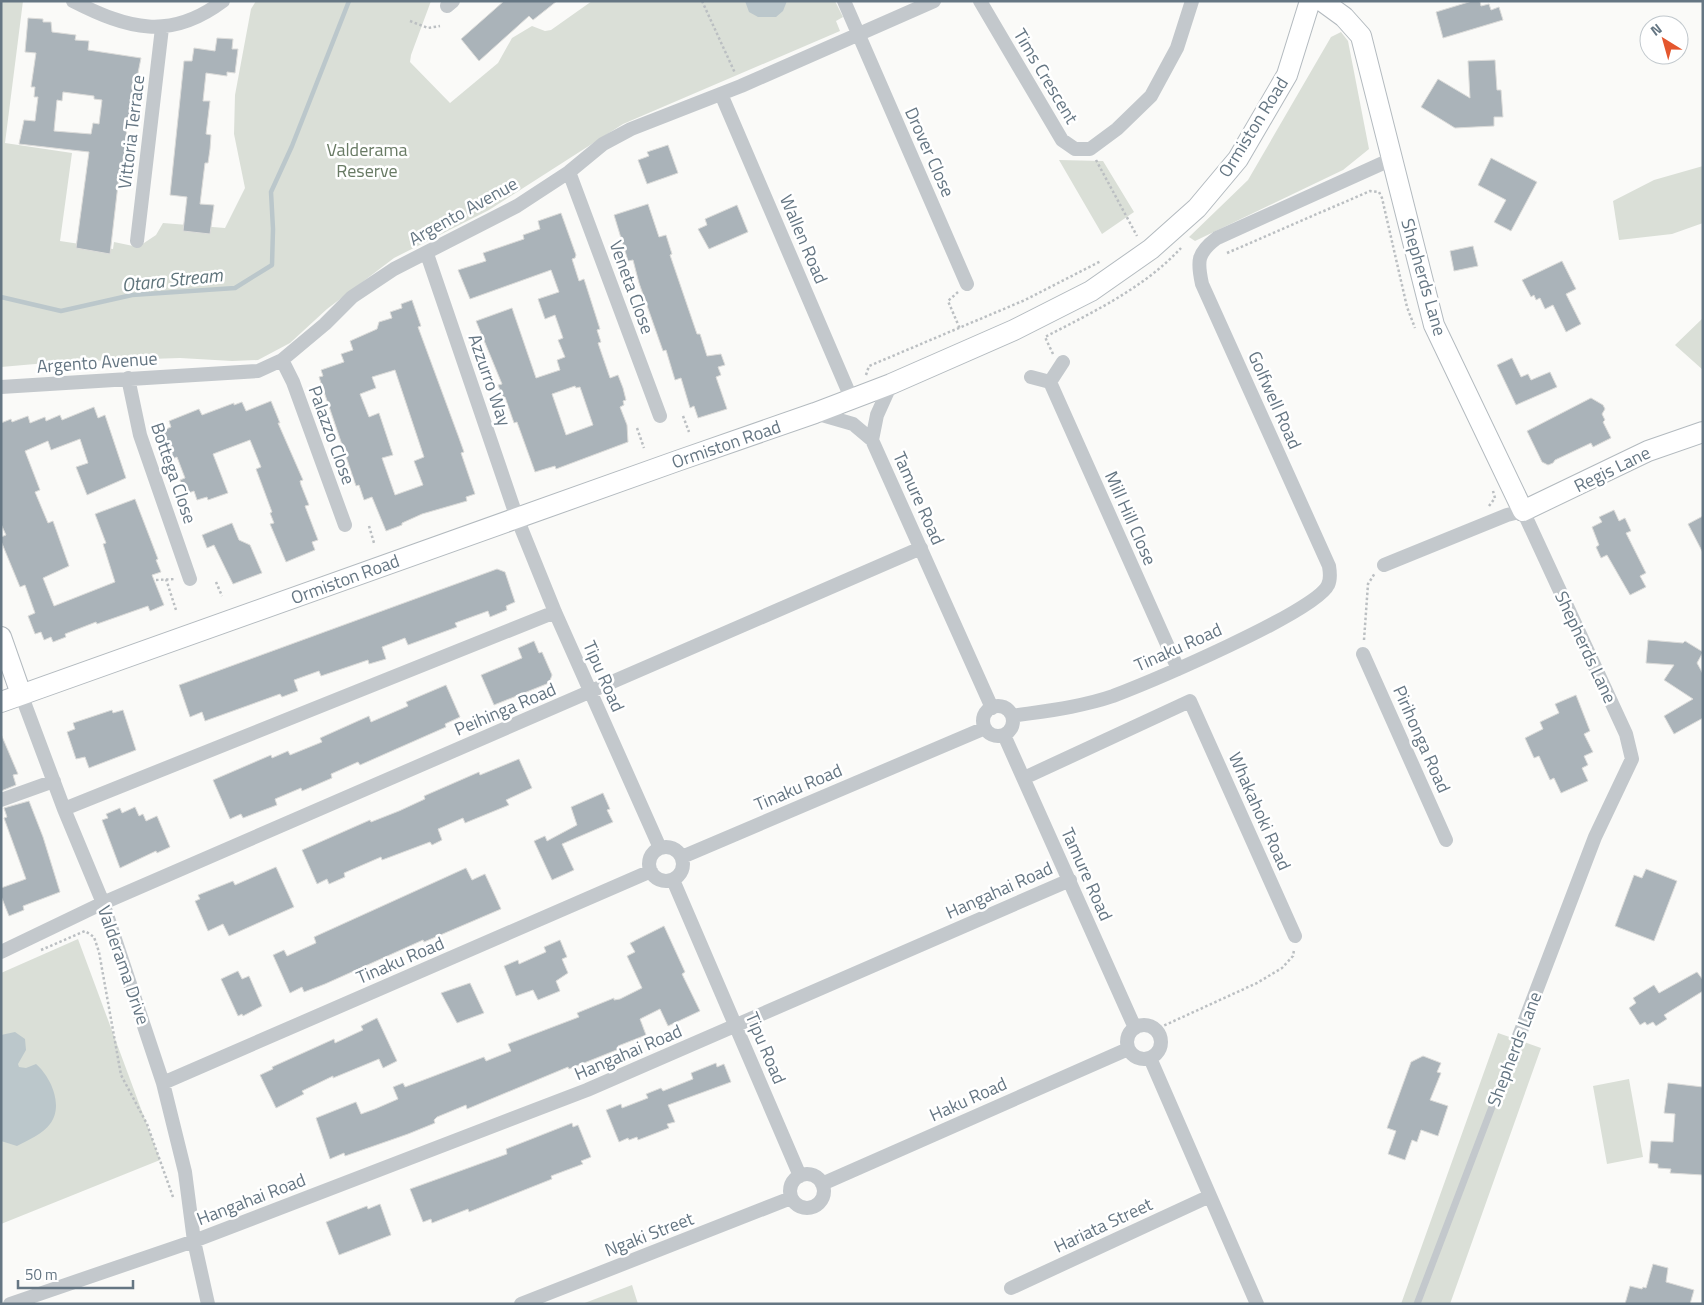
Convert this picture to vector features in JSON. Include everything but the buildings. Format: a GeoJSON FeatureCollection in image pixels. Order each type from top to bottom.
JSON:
{"type":"FeatureCollection","features":[{"type":"Feature","properties":{"kind":"main road","name":"Ormiston Road"},"geometry":{"type":"LineString","coordinates":[[1,702],[517,518],[816,414],[891,384],[1014,330],[1091,291],[1151,249],[1197,208],[1238,159],[1287,75],[1310,1]]}},
{"type":"Feature","properties":{"kind":"main road","name":"Shepherds Lane"},"geometry":{"type":"LineString","coordinates":[[1322,1],[1344,17],[1361,36],[1434,325],[1523,511]]}},
{"type":"Feature","properties":{"kind":"main road","name":"Regis Lane"},"geometry":{"type":"LineString","coordinates":[[1523,511],[1648,451],[1703,432]]}},
{"type":"Feature","properties":{"kind":"main road","name":"Valderama Drive"},"geometry":{"type":"LineString","coordinates":[[1,637],[21,694]]}},
{"type":"Feature","properties":{"kind":"street"},"geometry":{"type":"LineString","coordinates":[[73,1],[94,12],[126,23],[162,28],[206,14],[223,1]]}},
{"type":"Feature","properties":{"kind":"street","name":"Drover Close"},"geometry":{"type":"LineString","coordinates":[[844,1],[967,284]]}},
{"type":"Feature","properties":{"kind":"street","name":"Argento Avenue"},"geometry":{"type":"LineString","coordinates":[[1,387],[238,373],[258,370],[282,360],[325,324],[352,297],[394,269],[427,254],[448,241],[517,206],[570,172],[603,144],[631,129],[721,94],[934,1]]}},
{"type":"Feature","properties":{"kind":"street","name":"Tims Crescent"},"geometry":{"type":"LineString","coordinates":[[980,1],[1062,140],[1075,149],[1090,149]]}},
{"type":"Feature","properties":{"kind":"street"},"geometry":{"type":"LineString","coordinates":[[1090,149],[1117,129],[1151,96],[1177,48],[1192,1]]}},
{"type":"Feature","properties":{"kind":"street","name":"Vittoria Terrace"},"geometry":{"type":"LineString","coordinates":[[137,241],[162,28]]}},
{"type":"Feature","properties":{"kind":"street","name":"Wallen Road"},"geometry":{"type":"LineString","coordinates":[[721,94],[852,400]]}},
{"type":"Feature","properties":{"kind":"street","name":"Golfwell Road"},"geometry":{"type":"LineString","coordinates":[[1329,566],[1202,284],[1199,268],[1204,248],[1217,238],[1392,159]]}},
{"type":"Feature","properties":{"kind":"street","name":"Veneta Close"},"geometry":{"type":"LineString","coordinates":[[570,172],[660,416]]}},
{"type":"Feature","properties":{"kind":"street","name":"Azzurro Way"},"geometry":{"type":"LineString","coordinates":[[427,254],[517,518]]}},
{"type":"Feature","properties":{"kind":"street","name":"Palazzo Close"},"geometry":{"type":"LineString","coordinates":[[282,360],[293,382],[345,525]]}},
{"type":"Feature","properties":{"kind":"street"},"geometry":{"type":"LineString","coordinates":[[1031,378],[1050,382],[1063,362]]}},
{"type":"Feature","properties":{"kind":"street","name":"Bottega Close"},"geometry":{"type":"LineString","coordinates":[[128,378],[140,435],[190,579]]}},
{"type":"Feature","properties":{"kind":"street","name":"Mill Hill Close"},"geometry":{"type":"LineString","coordinates":[[1050,382],[1178,669]]}},
{"type":"Feature","properties":{"kind":"street","name":"Tamure Road"},"geometry":{"type":"LineString","coordinates":[[872,440],[878,415],[891,384]]}},
{"type":"Feature","properties":{"kind":"street","name":"Tamure Road"},"geometry":{"type":"LineString","coordinates":[[816,414],[853,424],[872,440],[992,708]]}},
{"type":"Feature","properties":{"kind":"street"},"geometry":{"type":"LineString","coordinates":[[1384,565],[1523,511]]}},
{"type":"Feature","properties":{"kind":"street","name":"Shepherds Lane"},"geometry":{"type":"LineString","coordinates":[[1519,1036],[1596,837],[1632,759],[1626,734],[1523,511]]}},
{"type":"Feature","properties":{"kind":"street","name":"Tipu Road"},"geometry":{"type":"LineString","coordinates":[[517,518],[555,612],[660,848]]}},
{"type":"Feature","properties":{"kind":"street","name":"Peihinga Road"},"geometry":{"type":"LineString","coordinates":[[1,952],[103,903],[921,548]]}},
{"type":"Feature","properties":{"kind":"street","name":"Tinaku Road"},"geometry":{"type":"LineString","coordinates":[[1012,716],[1063,708],[1112,696],[1178,669],[1282,620],[1308,605],[1328,586],[1329,566]]}},
{"type":"Feature","properties":{"kind":"street"},"geometry":{"type":"LineString","coordinates":[[64,809],[555,612]]}},
{"type":"Feature","properties":{"kind":"street","name":"Pirihonga Road"},"geometry":{"type":"LineString","coordinates":[[1363,654],[1446,840]]}},
{"type":"Feature","properties":{"kind":"street","name":"Valderama Drive"},"geometry":{"type":"LineString","coordinates":[[21,694],[64,809],[103,903],[164,1082],[185,1172],[194,1241],[208,1304]]}},
{"type":"Feature","properties":{"kind":"street","name":"Whakahoki Road"},"geometry":{"type":"LineString","coordinates":[[1024,778],[1190,701],[1295,936]]}},
{"type":"Feature","properties":{"kind":"street"},"geometry":{"type":"LineString","coordinates":[[992,708],[1006,709],[1012,716],[1011,729],[1004,735],[995,736],[985,728],[984,719],[992,708]]}},
{"type":"Feature","properties":{"kind":"street","name":"Tinaku Road"},"geometry":{"type":"LineString","coordinates":[[682,857],[985,728]]}},
{"type":"Feature","properties":{"kind":"street","name":"Tamure Road"},"geometry":{"type":"LineString","coordinates":[[1004,735],[1135,1028]]}},
{"type":"Feature","properties":{"kind":"street"},"geometry":{"type":"LineString","coordinates":[[1,800],[54,781]]}},
{"type":"Feature","properties":{"kind":"street"},"geometry":{"type":"LineString","coordinates":[[660,848],[670,848],[682,857],[683,867],[673,880],[663,881],[651,871],[650,860],[655,851],[660,848]]}},
{"type":"Feature","properties":{"kind":"street","name":"Tinaku Road"},"geometry":{"type":"LineString","coordinates":[[164,1082],[651,871]]}},
{"type":"Feature","properties":{"kind":"street","name":"Tipu Road"},"geometry":{"type":"LineString","coordinates":[[673,880],[800,1176]]}},
{"type":"Feature","properties":{"kind":"street","name":"Hangahai Road"},"geometry":{"type":"LineString","coordinates":[[10,1304],[194,1241],[587,1090],[1070,880]]}},
{"type":"Feature","properties":{"kind":"street"},"geometry":{"type":"LineString","coordinates":[[1148,1026],[1156,1031],[1160,1039],[1159,1048],[1150,1058],[1137,1058],[1128,1049],[1127,1040],[1135,1028],[1148,1026]]}},
{"type":"Feature","properties":{"kind":"street","name":"Haku Road"},"geometry":{"type":"LineString","coordinates":[[822,1184],[1128,1049]]}},
{"type":"Feature","properties":{"kind":"street"},"geometry":{"type":"LineString","coordinates":[[1150,1058],[1257,1304]]}},
{"type":"Feature","properties":{"kind":"street"},"geometry":{"type":"LineString","coordinates":[[800,1176],[815,1177],[822,1184],[823,1195],[814,1207],[803,1208],[791,1198],[790,1188],[800,1176]]}},
{"type":"Feature","properties":{"kind":"street","name":"Hariata Street"},"geometry":{"type":"LineString","coordinates":[[1012,1288],[1210,1196]]}},
{"type":"Feature","properties":{"kind":"street","name":"Ngaki Street"},"geometry":{"type":"LineString","coordinates":[[521,1304],[791,1198]]}},
{"type":"Feature","properties":{"kind":"lane","name":"Shepherds Lane"},"geometry":{"type":"LineString","coordinates":[[1417,1304],[1519,1036]]}},
{"type":"Feature","properties":{"kind":"path"},"geometry":{"type":"LineString","coordinates":[[702,1],[737,78]]}},
{"type":"Feature","properties":{"kind":"path"},"geometry":{"type":"LineString","coordinates":[[410,21],[428,28],[440,26]]}},
{"type":"Feature","properties":{"kind":"path"},"geometry":{"type":"LineString","coordinates":[[1090,149],[1137,236],[1131,240]]}},
{"type":"Feature","properties":{"kind":"path"},"geometry":{"type":"LineString","coordinates":[[1227,253],[1370,192],[1379,192],[1407,307],[1418,333]]}},
{"type":"Feature","properties":{"kind":"path"},"geometry":{"type":"LineString","coordinates":[[867,374],[869,366],[960,329],[1052,288],[1108,256]]}},
{"type":"Feature","properties":{"kind":"path"},"geometry":{"type":"LineString","coordinates":[[960,329],[948,301],[967,284]]}},
{"type":"Feature","properties":{"kind":"path"},"geometry":{"type":"LineString","coordinates":[[683,416],[689,432]]}},
{"type":"Feature","properties":{"kind":"path"},"geometry":{"type":"LineString","coordinates":[[637,428],[644,448]]}},
{"type":"Feature","properties":{"kind":"path"},"geometry":{"type":"LineString","coordinates":[[1483,510],[1495,498],[1490,487]]}},
{"type":"Feature","properties":{"kind":"path"},"geometry":{"type":"LineString","coordinates":[[369,526],[374,543]]}},
{"type":"Feature","properties":{"kind":"path"},"geometry":{"type":"LineString","coordinates":[[1363,654],[1368,584],[1372,575],[1384,565]]}},
{"type":"Feature","properties":{"kind":"path"},"geometry":{"type":"LineString","coordinates":[[166,579],[176,610]]}},
{"type":"Feature","properties":{"kind":"path"},"geometry":{"type":"LineString","coordinates":[[156,580],[190,579]]}},
{"type":"Feature","properties":{"kind":"path"},"geometry":{"type":"LineString","coordinates":[[216,582],[222,596]]}},
{"type":"Feature","properties":{"kind":"path"},"geometry":{"type":"LineString","coordinates":[[35,953],[85,931],[94,937],[99,952],[121,1075],[147,1124],[173,1200]]}},
{"type":"Feature","properties":{"kind":"path"},"geometry":{"type":"LineString","coordinates":[[1156,1031],[1163,1026],[1257,983],[1282,968],[1293,956],[1295,936]]}},
{"type":"Feature","properties":{"kind":"green space","name":"Valderama Reserve"},"geometry":{"type":"Polygon","coordinates":[[[1,1],[23,1],[5,143],[72,153],[60,241],[113,249],[114,242],[138,247],[156,235],[163,223],[225,228],[245,188],[234,134],[235,95],[251,9],[256,1],[431,1],[410,62],[450,103],[498,63],[512,38],[532,26],[545,31],[551,30],[592,1],[835,1],[843,17],[836,21],[840,31],[623,124],[489,210],[394,258],[327,309],[290,343],[258,360],[232,361],[180,358],[58,362],[1,367],[1,1]]]}},
{"type":"Feature","properties":{"kind":"green space"},"geometry":{"type":"Polygon","coordinates":[[[1341,32],[1348,41],[1369,149],[1343,170],[1195,241],[1189,237],[1248,180],[1331,37],[1341,32]]]}},
{"type":"Feature","properties":{"kind":"green space"},"geometry":{"type":"Polygon","coordinates":[[[1059,160],[1103,161],[1134,212],[1102,234],[1059,160]]]}},
{"type":"Feature","properties":{"kind":"green space"},"geometry":{"type":"Polygon","coordinates":[[[1703,166],[1703,223],[1672,234],[1619,240],[1613,201],[1654,180],[1703,166]]]}},
{"type":"Feature","properties":{"kind":"green space"},"geometry":{"type":"Polygon","coordinates":[[[1703,318],[1703,370],[1675,345],[1703,318]]]}},
{"type":"Feature","properties":{"kind":"green space"},"geometry":{"type":"Polygon","coordinates":[[[78,939],[160,1160],[1,1224],[1,973],[78,939]]]}},
{"type":"Feature","properties":{"kind":"green space"},"geometry":{"type":"Polygon","coordinates":[[[1498,1033],[1541,1048],[1450,1304],[1401,1304],[1498,1033]]]}},
{"type":"Feature","properties":{"kind":"green space"},"geometry":{"type":"Polygon","coordinates":[[[1629,1079],[1643,1157],[1607,1164],[1593,1086],[1629,1079]]]}},
{"type":"Feature","properties":{"kind":"green space"},"geometry":{"type":"Polygon","coordinates":[[[632,1285],[638,1304],[582,1304],[632,1285]]]}},
{"type":"Feature","properties":{"kind":"shaded area"},"geometry":{"type":"Polygon","coordinates":[[[745,1],[787,1],[783,11],[776,17],[758,17],[749,12],[745,1]]]}},
{"type":"Feature","properties":{"kind":"shaded area"},"geometry":{"type":"Polygon","coordinates":[[[15,1032],[25,1039],[26,1050],[18,1064],[19,1067],[26,1068],[36,1064],[51,1084],[56,1101],[54,1117],[47,1128],[17,1146],[1,1141],[1,1035],[15,1032]]]}},
{"type":"Feature","properties":{"kind":"waterway","name":"Otara Stream"},"geometry":{"type":"LineString","coordinates":[[1,297],[61,311],[132,295],[235,288],[272,265],[271,192],[292,146],[349,1]]}}]}
